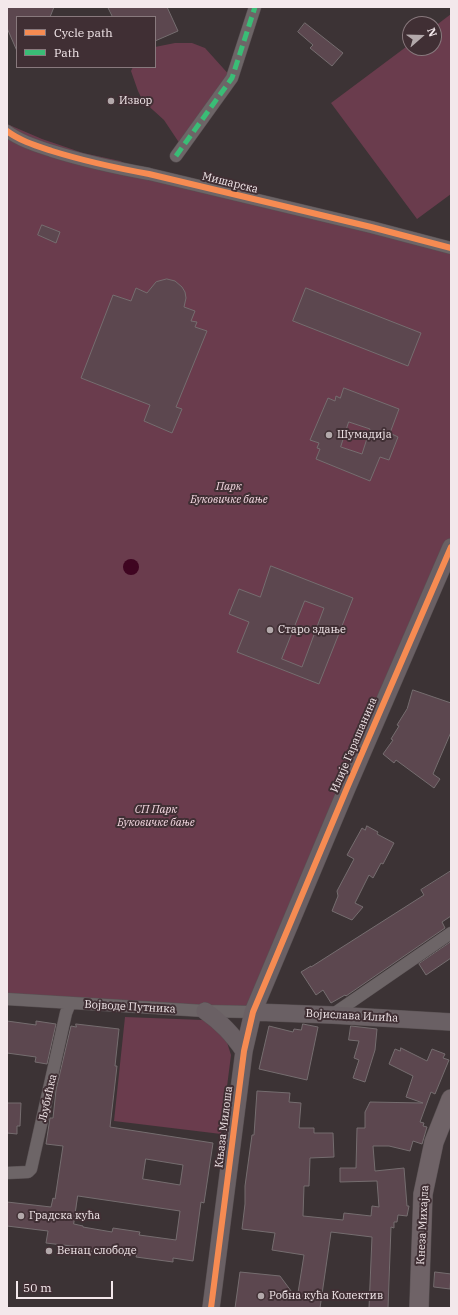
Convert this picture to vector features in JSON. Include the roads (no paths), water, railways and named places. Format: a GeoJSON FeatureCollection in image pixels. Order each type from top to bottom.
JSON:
{"type":"FeatureCollection","features":[{"type":"Feature","properties":{"kind":"main road","name":"Кнеза Михајла"},"geometry":{"type":"LineString","coordinates":[[419,1308],[423,1194],[434,1142],[451,1098]]}},
{"type":"Feature","properties":{"kind":"street"},"geometry":{"type":"LineString","coordinates":[[176,156],[232,78],[255,7]]}},
{"type":"Feature","properties":{"kind":"street","name":"Мишарска"},"geometry":{"type":"LineString","coordinates":[[7,130],[12,135],[34,145],[76,159],[149,174],[371,227],[451,248]]}},
{"type":"Feature","properties":{"kind":"street","name":"Илије Гарашанина"},"geometry":{"type":"LineString","coordinates":[[278,953],[353,774],[449,558]]}},
{"type":"Feature","properties":{"kind":"street"},"geometry":{"type":"LineString","coordinates":[[332,1015],[451,932]]}},
{"type":"Feature","properties":{"kind":"street","name":"Књаза Милоша"},"geometry":{"type":"LineString","coordinates":[[211,1308],[244,1051],[253,1012],[278,953]]}},
{"type":"Feature","properties":{"kind":"street","name":"Војводе Путника"},"geometry":{"type":"LineString","coordinates":[[7,999],[205,1011],[253,1012]]}},
{"type":"Feature","properties":{"kind":"street","name":"Љубићка"},"geometry":{"type":"LineString","coordinates":[[7,1173],[28,1172],[31,1169],[66,1013],[70,1003]]}},
{"type":"Feature","properties":{"kind":"street"},"geometry":{"type":"LineString","coordinates":[[205,1011],[231,1032],[244,1051]]}},
{"type":"Feature","properties":{"kind":"street","name":"Војислава Илића"},"geometry":{"type":"LineString","coordinates":[[253,1012],[451,1022]]}},
{"type":"Feature","properties":{"kind":"place","name":"Извор"},"geometry":{"type":"Point","coordinates":[111,101]}},
{"type":"Feature","properties":{"kind":"place","name":"Шумадија"},"geometry":{"type":"Point","coordinates":[329,435]}},
{"type":"Feature","properties":{"kind":"place","name":"Старо здање"},"geometry":{"type":"Point","coordinates":[270,630]}},
{"type":"Feature","properties":{"kind":"place","name":"Градска кућа"},"geometry":{"type":"Point","coordinates":[21,1216]}},
{"type":"Feature","properties":{"kind":"place","name":"Венац слободе"},"geometry":{"type":"Point","coordinates":[49,1251]}},
{"type":"Feature","properties":{"kind":"place","name":"Робна кућа Колектив"},"geometry":{"type":"Point","coordinates":[261,1296]}},
{"type":"Feature","properties":{"kind":"park label","name":"Парк Буковичке бање"},"geometry":{"type":"Point","coordinates":[229,493]}},
{"type":"Feature","properties":{"kind":"park label","name":"СП Парк Буковичке бање"},"geometry":{"type":"Point","coordinates":[156,816]}}]}
